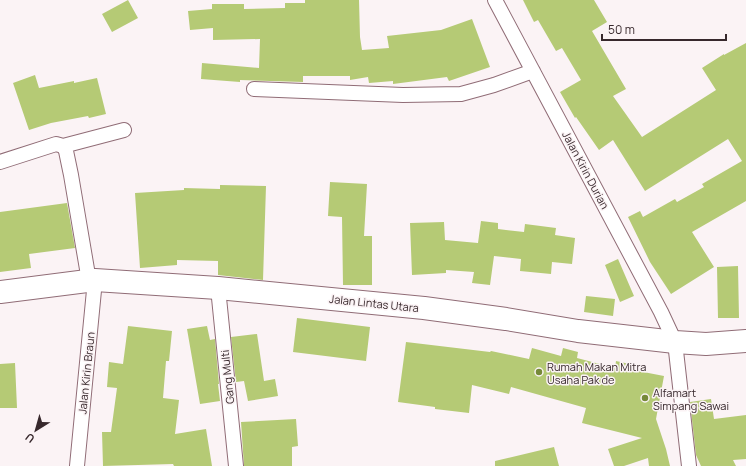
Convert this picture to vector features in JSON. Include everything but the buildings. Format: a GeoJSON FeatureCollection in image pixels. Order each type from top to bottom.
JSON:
{"type":"FeatureCollection","features":[{"type":"Feature","properties":{"kind":"highway","name":"Jalan Lintas Utara"},"geometry":{"type":"LineString","coordinates":[[0,292],[92,281],[218,288],[424,308],[506,319],[578,331],[675,342],[706,344],[746,341]]}},
{"type":"Feature","properties":{"kind":"street","name":"Jalan Kirin Durian"},"geometry":{"type":"LineString","coordinates":[[495,0],[662,312],[675,342],[689,466]]}},
{"type":"Feature","properties":{"kind":"street"},"geometry":{"type":"LineString","coordinates":[[254,89],[403,95],[461,94],[494,85],[533,71]]}},
{"type":"Feature","properties":{"kind":"street"},"geometry":{"type":"LineString","coordinates":[[0,162],[56,144],[64,146],[124,130]]}},
{"type":"Feature","properties":{"kind":"street","name":"Jalan Kirin Braun"},"geometry":{"type":"LineString","coordinates":[[64,146],[92,281],[76,466]]}},
{"type":"Feature","properties":{"kind":"street","name":"Gang Multi"},"geometry":{"type":"LineString","coordinates":[[218,288],[236,466]]}},
{"type":"Feature","properties":{"kind":"place","name":"Rumah Makan Mitra Usaha Pak de"},"geometry":{"type":"Point","coordinates":[539,372]}},
{"type":"Feature","properties":{"kind":"place","name":"Alfamart Simpang Sawai"},"geometry":{"type":"Point","coordinates":[645,398]}}]}
